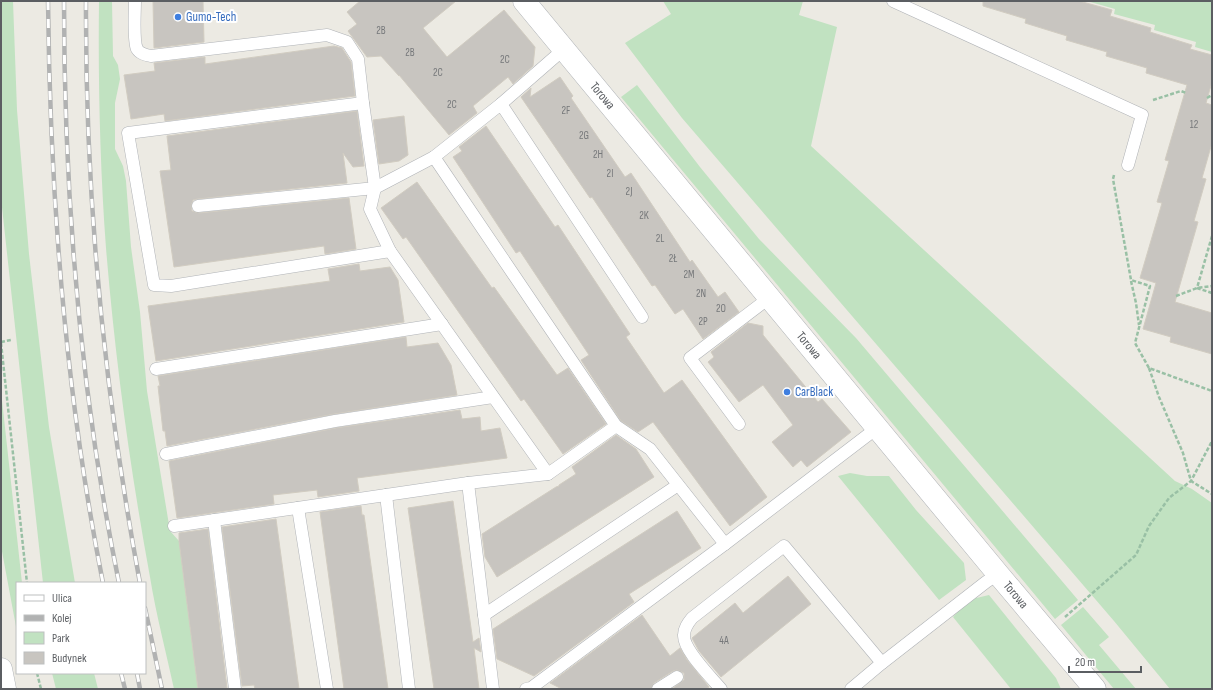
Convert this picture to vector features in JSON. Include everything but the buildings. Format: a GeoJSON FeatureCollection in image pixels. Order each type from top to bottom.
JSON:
{"type":"FeatureCollection","features":[{"type":"Feature","properties":{"kind":"street","name":"Torowa"},"geometry":{"type":"LineString","coordinates":[[524,1],[1095,689]]}},
{"type":"Feature","properties":{"kind":"street"},"geometry":{"type":"LineString","coordinates":[[1,669],[6,689]]}},
{"type":"Feature","properties":{"kind":"lane"},"geometry":{"type":"LineString","coordinates":[[135,1],[135,44],[138,51],[144,55],[151,56],[328,35],[347,42],[358,59],[375,188],[370,209],[390,251],[548,474]]}},
{"type":"Feature","properties":{"kind":"lane"},"geometry":{"type":"LineString","coordinates":[[893,1],[1142,114],[1128,165]]}},
{"type":"Feature","properties":{"kind":"lane"},"geometry":{"type":"LineString","coordinates":[[198,206],[375,188],[434,157],[501,104],[564,49]]}},
{"type":"Feature","properties":{"kind":"lane"},"geometry":{"type":"LineString","coordinates":[[363,103],[128,133],[154,285],[172,286],[390,251]]}},
{"type":"Feature","properties":{"kind":"lane"},"geometry":{"type":"LineString","coordinates":[[501,104],[642,317]]}},
{"type":"Feature","properties":{"kind":"lane"},"geometry":{"type":"LineString","coordinates":[[434,157],[616,426],[650,449],[725,544]]}},
{"type":"Feature","properties":{"kind":"lane"},"geometry":{"type":"LineString","coordinates":[[739,424],[690,358],[769,298]]}},
{"type":"Feature","properties":{"kind":"lane"},"geometry":{"type":"LineString","coordinates":[[156,369],[442,324]]}},
{"type":"Feature","properties":{"kind":"lane"},"geometry":{"type":"LineString","coordinates":[[166,454],[335,421],[493,397]]}},
{"type":"Feature","properties":{"kind":"lane"},"geometry":{"type":"LineString","coordinates":[[174,526],[468,483],[548,474],[616,426]]}},
{"type":"Feature","properties":{"kind":"lane"},"geometry":{"type":"LineString","coordinates":[[526,689],[531,688],[725,544],[877,428]]}},
{"type":"Feature","properties":{"kind":"lane"},"geometry":{"type":"LineString","coordinates":[[468,483],[493,689]]}},
{"type":"Feature","properties":{"kind":"lane"},"geometry":{"type":"LineString","coordinates":[[484,614],[678,485]]}},
{"type":"Feature","properties":{"kind":"lane"},"geometry":{"type":"LineString","coordinates":[[386,495],[409,689]]}},
{"type":"Feature","properties":{"kind":"lane"},"geometry":{"type":"LineString","coordinates":[[298,508],[327,689]]}},
{"type":"Feature","properties":{"kind":"lane"},"geometry":{"type":"LineString","coordinates":[[214,520],[235,689]]}},
{"type":"Feature","properties":{"kind":"lane"},"geometry":{"type":"LineString","coordinates":[[721,689],[687,648],[684,636],[686,626],[692,618],[784,546],[882,663]]}},
{"type":"Feature","properties":{"kind":"lane"},"geometry":{"type":"LineString","coordinates":[[851,689],[882,663],[998,574]]}},
{"type":"Feature","properties":{"kind":"lane"},"geometry":{"type":"LineString","coordinates":[[658,689],[677,677]]}},
{"type":"Feature","properties":{"kind":"path"},"geometry":{"type":"LineString","coordinates":[[1181,91],[1186,92]]}},
{"type":"Feature","properties":{"kind":"path"},"geometry":{"type":"LineString","coordinates":[[1212,95],[1207,98],[1212,100]]}},
{"type":"Feature","properties":{"kind":"path"},"geometry":{"type":"LineString","coordinates":[[1115,173],[1113,179],[1140,325]]}},
{"type":"Feature","properties":{"kind":"path"},"geometry":{"type":"LineString","coordinates":[[1197,288],[1212,236]]}},
{"type":"Feature","properties":{"kind":"path"},"geometry":{"type":"LineString","coordinates":[[1131,280],[1150,286],[1135,343],[1149,368],[1159,397],[1174,430],[1183,453],[1191,482],[1212,494]]}},
{"type":"Feature","properties":{"kind":"path"},"geometry":{"type":"LineString","coordinates":[[1176,296],[1197,288],[1212,286]]}},
{"type":"Feature","properties":{"kind":"path"},"geometry":{"type":"LineString","coordinates":[[1197,288],[1212,293]]}},
{"type":"Feature","properties":{"kind":"path"},"geometry":{"type":"LineString","coordinates":[[11,340],[1,342],[27,582]]}},
{"type":"Feature","properties":{"kind":"path"},"geometry":{"type":"LineString","coordinates":[[1149,368],[1212,391]]}},
{"type":"Feature","properties":{"kind":"path"},"geometry":{"type":"LineString","coordinates":[[1073,610],[1136,555],[1149,526],[1169,498],[1191,482],[1212,441]]}},
{"type":"Feature","properties":{"kind":"path"},"geometry":{"type":"LineString","coordinates":[[37,674],[41,689]]}},
{"type":"Feature","properties":{"kind":"green space"},"geometry":{"type":"Polygon","coordinates":[[[1,1],[13,1],[17,110],[29,254],[49,427],[75,582],[43,582],[1,198],[1,1]]]}},
{"type":"Feature","properties":{"kind":"green space"},"geometry":{"type":"Polygon","coordinates":[[[99,1],[112,1],[113,56],[118,65],[120,79],[115,103],[115,149],[123,166],[126,181],[131,247],[140,312],[147,391],[170,531],[179,541],[198,689],[174,689],[152,591],[130,454],[114,330],[106,248],[100,124],[99,1]]]}},
{"type":"Feature","properties":{"kind":"green space"},"geometry":{"type":"Polygon","coordinates":[[[663,1],[803,1],[799,15],[837,27],[811,146],[1175,481],[1192,489],[1212,503],[1212,689],[1170,689],[1114,621],[682,118],[625,43],[671,14],[663,1]]]}},
{"type":"Feature","properties":{"kind":"green space"},"geometry":{"type":"Polygon","coordinates":[[[1087,1],[1212,1],[1212,52],[1195,47],[1196,42],[1154,30],[1155,25],[1114,14],[1115,9],[1087,1]]]}},
{"type":"Feature","properties":{"kind":"green space"},"geometry":{"type":"Polygon","coordinates":[[[637,85],[700,167],[759,239],[856,338],[1078,600],[1055,619],[621,97],[637,85]]]}},
{"type":"Feature","properties":{"kind":"green space"},"geometry":{"type":"Polygon","coordinates":[[[1,391],[22,582],[16,582],[16,627],[1,546],[1,391]]]}},
{"type":"Feature","properties":{"kind":"green space"},"geometry":{"type":"Polygon","coordinates":[[[850,473],[867,476],[889,476],[916,510],[964,563],[966,580],[939,600],[838,476],[850,473]]]}},
{"type":"Feature","properties":{"kind":"green space"},"geometry":{"type":"Polygon","coordinates":[[[989,595],[1056,678],[1061,689],[1011,689],[953,617],[968,600],[989,595]]]}},
{"type":"Feature","properties":{"kind":"green space"},"geometry":{"type":"Polygon","coordinates":[[[1083,607],[1109,637],[1099,645],[1136,689],[1114,689],[1061,625],[1083,607]]]}},
{"type":"Feature","properties":{"kind":"green space"},"geometry":{"type":"Polygon","coordinates":[[[52,674],[94,674],[98,689],[56,689],[52,674]]]}},
{"type":"Feature","properties":{"kind":"railway"},"geometry":{"type":"LineString","coordinates":[[48,1],[52,147],[62,294],[69,366],[79,439],[103,582]]}},
{"type":"Feature","properties":{"kind":"railway"},"geometry":{"type":"LineString","coordinates":[[64,1],[67,147],[77,293],[84,366],[94,439],[105,511],[119,582]]}},
{"type":"Feature","properties":{"kind":"railway"},"geometry":{"type":"LineString","coordinates":[[86,1],[89,147],[99,293],[116,438],[140,582]]}},
{"type":"Feature","properties":{"kind":"railway"},"geometry":{"type":"LineString","coordinates":[[146,613],[162,689]]}},
{"type":"Feature","properties":{"kind":"railway"},"geometry":{"type":"LineString","coordinates":[[121,674],[125,689]]}},
{"type":"Feature","properties":{"kind":"railway"},"geometry":{"type":"LineString","coordinates":[[137,674],[140,689]]}},
{"type":"Feature","properties":{"kind":"place","name":"Gumo-Tech"},"geometry":{"type":"Point","coordinates":[178,17]}},
{"type":"Feature","properties":{"kind":"place","name":"CarBlack"},"geometry":{"type":"Point","coordinates":[787,392]}}]}
